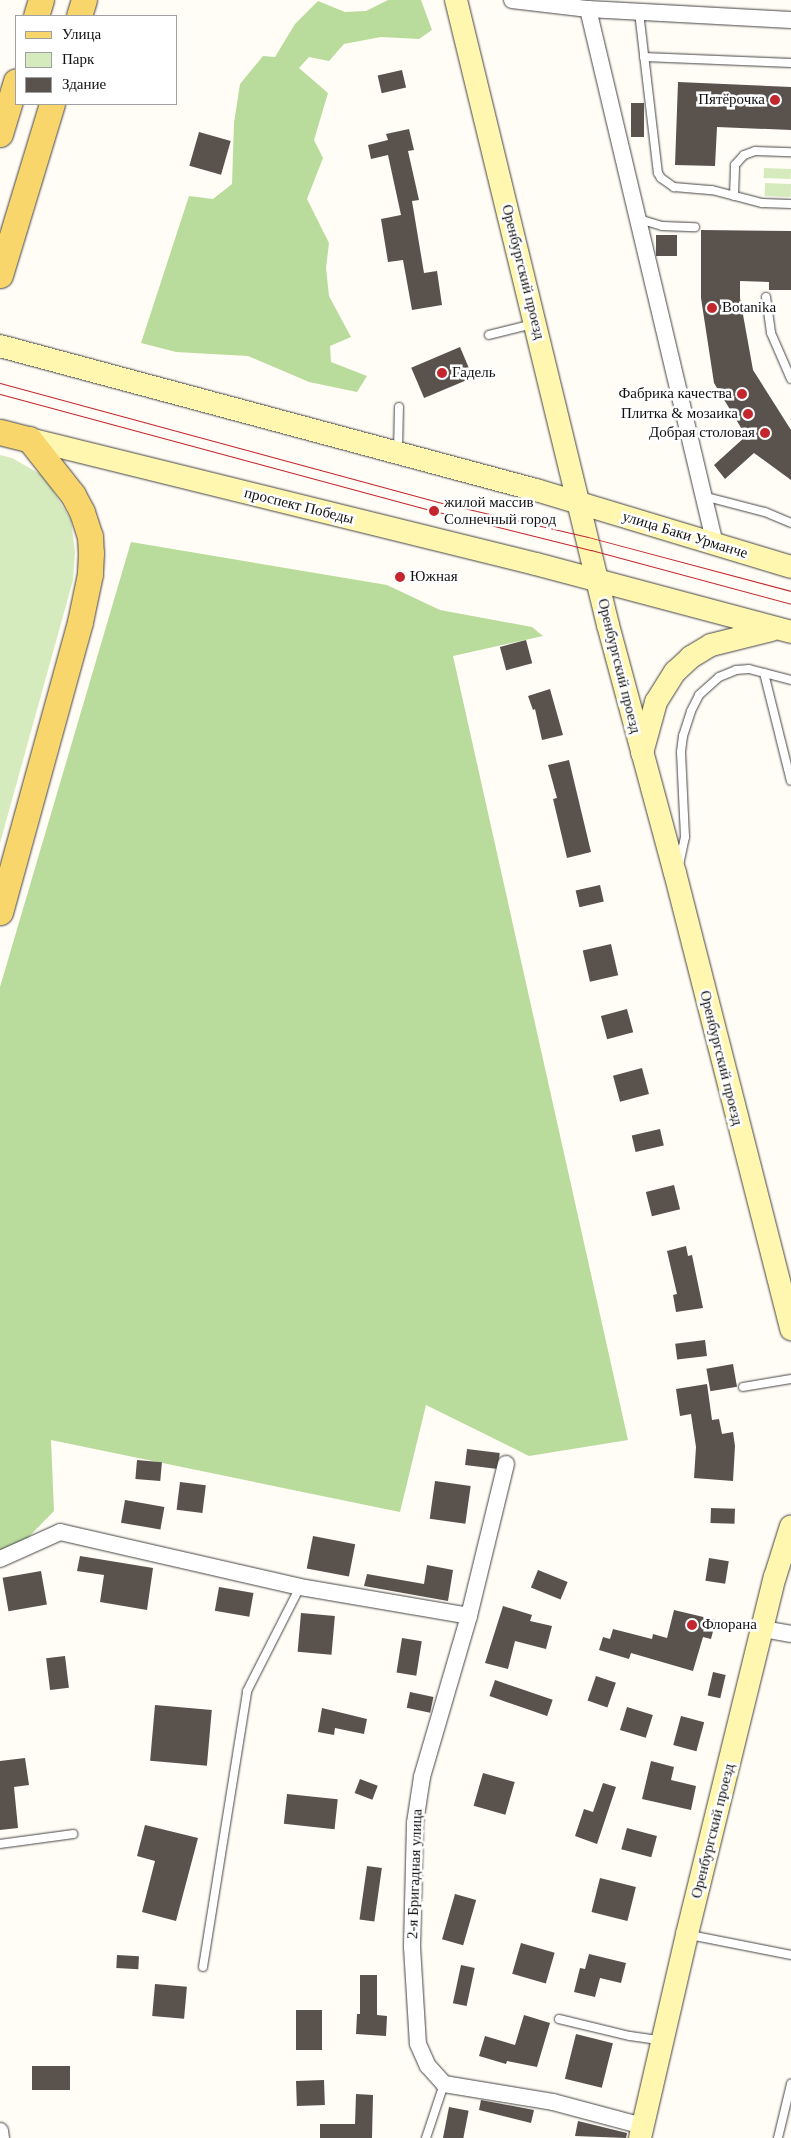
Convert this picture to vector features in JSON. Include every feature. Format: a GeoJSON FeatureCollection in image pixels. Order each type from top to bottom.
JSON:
{"type":"FeatureCollection","features":[{"type":"Feature","properties":{"kind":"main road"},"geometry":{"type":"LineString","coordinates":[[36,15],[41,0]]}},
{"type":"Feature","properties":{"kind":"main road"},"geometry":{"type":"LineString","coordinates":[[79,15],[84,0]]}},
{"type":"Feature","properties":{"kind":"main road","name":"Оренбургский проезд"},"geometry":{"type":"LineString","coordinates":[[456,0],[598,582],[675,873],[791,1329]]}},
{"type":"Feature","properties":{"kind":"main road"},"geometry":{"type":"LineString","coordinates":[[0,134],[15,85]]}},
{"type":"Feature","properties":{"kind":"main road"},"geometry":{"type":"LineString","coordinates":[[0,275],[52,105]]}},
{"type":"Feature","properties":{"kind":"main road"},"geometry":{"type":"LineString","coordinates":[[0,346],[580,503]]}},
{"type":"Feature","properties":{"kind":"main road","name":"проспект Победы"},"geometry":{"type":"LineString","coordinates":[[0,432],[434,539],[598,582]]}},
{"type":"Feature","properties":{"kind":"main road"},"geometry":{"type":"LineString","coordinates":[[0,912],[80,622],[90,574],[90,536],[82,512],[73,495],[29,439]]}},
{"type":"Feature","properties":{"kind":"main road","name":"улица Баки Урманче"},"geometry":{"type":"LineString","coordinates":[[580,503],[791,567]]}},
{"type":"Feature","properties":{"kind":"main road"},"geometry":{"type":"LineString","coordinates":[[598,582],[783,630]]}},
{"type":"Feature","properties":{"kind":"main road"},"geometry":{"type":"LineString","coordinates":[[642,754],[656,702],[675,672],[691,657],[711,645],[783,630]]}},
{"type":"Feature","properties":{"kind":"main road","name":"Оренбургский проезд"},"geometry":{"type":"LineString","coordinates":[[642,2132],[687,1934],[763,1629],[791,1526]]}},
{"type":"Feature","properties":{"kind":"street"},"geometry":{"type":"LineString","coordinates":[[512,0],[588,9],[791,20]]}},
{"type":"Feature","properties":{"kind":"street"},"geometry":{"type":"LineString","coordinates":[[588,9],[715,544]]}},
{"type":"Feature","properties":{"kind":"street","name":"2-я Бригадная улица"},"geometry":{"type":"LineString","coordinates":[[444,2084],[428,2066],[418,2044],[412,1947],[415,1823],[422,1777],[469,1616],[506,1464]]}},
{"type":"Feature","properties":{"kind":"street"},"geometry":{"type":"LineString","coordinates":[[0,1559],[60,1532],[300,1587],[469,1616]]}},
{"type":"Feature","properties":{"kind":"street"},"geometry":{"type":"LineString","coordinates":[[763,1629],[791,1634]]}},
{"type":"Feature","properties":{"kind":"street"},"geometry":{"type":"LineString","coordinates":[[444,2084],[552,2102],[642,2132]]}},
{"type":"Feature","properties":{"kind":"street"},"geometry":{"type":"LineString","coordinates":[[0,2131],[1,2138]]}},
{"type":"Feature","properties":{"kind":"lane"},"geometry":{"type":"LineString","coordinates":[[639,12],[658,173],[661,178],[674,187],[712,190],[762,203],[791,204]]}},
{"type":"Feature","properties":{"kind":"lane"},"geometry":{"type":"LineString","coordinates":[[644,57],[791,63]]}},
{"type":"Feature","properties":{"kind":"lane"},"geometry":{"type":"LineString","coordinates":[[734,196],[735,165],[744,155],[755,151],[791,152]]}},
{"type":"Feature","properties":{"kind":"lane"},"geometry":{"type":"LineString","coordinates":[[637,218],[662,226],[695,228]]}},
{"type":"Feature","properties":{"kind":"lane"},"geometry":{"type":"LineString","coordinates":[[766,297],[771,333],[791,379]]}},
{"type":"Feature","properties":{"kind":"lane"},"geometry":{"type":"LineString","coordinates":[[489,335],[536,323]]}},
{"type":"Feature","properties":{"kind":"lane"},"geometry":{"type":"LineString","coordinates":[[398,454],[399,407]]}},
{"type":"Feature","properties":{"kind":"lane"},"geometry":{"type":"LineString","coordinates":[[703,496],[765,512],[791,523]]}},
{"type":"Feature","properties":{"kind":"lane"},"geometry":{"type":"LineString","coordinates":[[675,873],[681,860],[685,837],[681,752],[690,711],[699,695],[710,683],[724,674],[749,669],[791,680]]}},
{"type":"Feature","properties":{"kind":"lane"},"geometry":{"type":"LineString","coordinates":[[764,672],[791,781]]}},
{"type":"Feature","properties":{"kind":"lane"},"geometry":{"type":"LineString","coordinates":[[743,1387],[791,1379]]}},
{"type":"Feature","properties":{"kind":"lane"},"geometry":{"type":"LineString","coordinates":[[203,1967],[247,1691],[300,1587]]}},
{"type":"Feature","properties":{"kind":"lane"},"geometry":{"type":"LineString","coordinates":[[0,1844],[73,1834]]}},
{"type":"Feature","properties":{"kind":"lane"},"geometry":{"type":"LineString","coordinates":[[687,1934],[791,1955]]}},
{"type":"Feature","properties":{"kind":"lane"},"geometry":{"type":"LineString","coordinates":[[559,2019],[630,2036],[664,2041]]}},
{"type":"Feature","properties":{"kind":"lane"},"geometry":{"type":"LineString","coordinates":[[426,2138],[444,2084]]}},
{"type":"Feature","properties":{"kind":"lane"},"geometry":{"type":"LineString","coordinates":[[778,2138],[791,2084]]}},
{"type":"Feature","properties":{"kind":"green space"},"geometry":{"type":"Polygon","coordinates":[[[388,0],[421,0],[432,30],[419,39],[381,37],[344,44],[329,61],[309,57],[299,68],[328,93],[314,140],[323,158],[307,199],[329,243],[326,268],[329,296],[351,337],[330,346],[331,362],[367,376],[357,392],[309,382],[248,356],[176,352],[141,343],[189,196],[213,199],[232,184],[234,123],[240,84],[263,56],[275,57],[295,24],[318,1],[345,12],[366,11],[388,0]]]}},
{"type":"Feature","properties":{"kind":"green space"},"geometry":{"type":"Polygon","coordinates":[[[764,168],[791,169],[791,179],[764,178],[764,168]]]}},
{"type":"Feature","properties":{"kind":"green space"},"geometry":{"type":"Polygon","coordinates":[[[765,183],[791,184],[791,197],[765,196],[765,183]]]}},
{"type":"Feature","properties":{"kind":"green space"},"geometry":{"type":"Polygon","coordinates":[[[0,455],[12,458],[40,474],[71,520],[75,552],[73,580],[0,843],[0,455]]]}},
{"type":"Feature","properties":{"kind":"green space"},"geometry":{"type":"Polygon","coordinates":[[[131,542],[387,585],[440,610],[532,627],[543,636],[453,656],[628,1440],[529,1456],[426,1405],[400,1512],[51,1440],[54,1511],[0,1566],[0,987],[131,542]]]}},
{"type":"Feature","properties":{"kind":"building"},"geometry":{"type":"Polygon","coordinates":[[[402,70],[406,88],[382,93],[378,76],[402,70]]]}},
{"type":"Feature","properties":{"kind":"building"},"geometry":{"type":"Polygon","coordinates":[[[678,82],[791,87],[791,130],[717,127],[715,166],[675,165],[678,82]]]}},
{"type":"Feature","properties":{"kind":"building"},"geometry":{"type":"Polygon","coordinates":[[[631,103],[644,103],[644,137],[631,137],[631,103]]]}},
{"type":"Feature","properties":{"kind":"building"},"geometry":{"type":"Polygon","coordinates":[[[409,129],[414,150],[408,151],[419,200],[412,201],[424,273],[437,271],[442,305],[412,310],[403,260],[388,262],[381,219],[401,215],[388,155],[371,159],[368,145],[388,140],[386,134],[409,129]]]}},
{"type":"Feature","properties":{"kind":"building"},"geometry":{"type":"Polygon","coordinates":[[[199,132],[231,141],[221,175],[189,166],[199,132]]]}},
{"type":"Feature","properties":{"kind":"building"},"geometry":{"type":"Polygon","coordinates":[[[701,230],[791,231],[791,290],[769,290],[769,282],[740,281],[740,298],[753,370],[791,430],[791,480],[754,453],[725,479],[714,465],[746,436],[714,383],[701,298],[701,230]]]}},
{"type":"Feature","properties":{"kind":"building"},"geometry":{"type":"Polygon","coordinates":[[[656,235],[677,235],[677,256],[656,256],[656,235]]]}},
{"type":"Feature","properties":{"kind":"building","name":"Гадель"},"geometry":{"type":"Polygon","coordinates":[[[460,347],[473,377],[424,398],[411,368],[460,347]]]}},
{"type":"Feature","properties":{"kind":"building"},"geometry":{"type":"Polygon","coordinates":[[[526,640],[532,663],[506,670],[500,647],[526,640]]]}},
{"type":"Feature","properties":{"kind":"building"},"geometry":{"type":"Polygon","coordinates":[[[550,689],[563,735],[542,740],[535,709],[533,710],[528,696],[550,689]]]}},
{"type":"Feature","properties":{"kind":"building"},"geometry":{"type":"Polygon","coordinates":[[[569,760],[591,852],[567,858],[553,799],[557,798],[548,765],[569,760]]]}},
{"type":"Feature","properties":{"kind":"building"},"geometry":{"type":"Polygon","coordinates":[[[600,885],[604,902],[579,907],[576,891],[600,885]]]}},
{"type":"Feature","properties":{"kind":"building"},"geometry":{"type":"Polygon","coordinates":[[[611,944],[618,975],[590,982],[583,951],[611,944]]]}},
{"type":"Feature","properties":{"kind":"building"},"geometry":{"type":"Polygon","coordinates":[[[627,1009],[633,1032],[607,1039],[601,1016],[627,1009]]]}},
{"type":"Feature","properties":{"kind":"building"},"geometry":{"type":"Polygon","coordinates":[[[642,1068],[649,1094],[620,1102],[613,1076],[642,1068]]]}},
{"type":"Feature","properties":{"kind":"building"},"geometry":{"type":"Polygon","coordinates":[[[660,1129],[664,1146],[636,1152],[632,1136],[660,1129]]]}},
{"type":"Feature","properties":{"kind":"building"},"geometry":{"type":"Polygon","coordinates":[[[674,1185],[680,1209],[652,1216],[646,1192],[674,1185]]]}},
{"type":"Feature","properties":{"kind":"building"},"geometry":{"type":"Polygon","coordinates":[[[686,1246],[688,1256],[692,1255],[703,1308],[676,1312],[673,1295],[677,1294],[667,1251],[686,1246]]]}},
{"type":"Feature","properties":{"kind":"building"},"geometry":{"type":"Polygon","coordinates":[[[705,1340],[707,1356],[677,1360],[675,1344],[705,1340]]]}},
{"type":"Feature","properties":{"kind":"building"},"geometry":{"type":"Polygon","coordinates":[[[733,1364],[737,1387],[710,1391],[706,1369],[733,1364]]]}},
{"type":"Feature","properties":{"kind":"building"},"geometry":{"type":"Polygon","coordinates":[[[707,1384],[712,1420],[719,1419],[722,1434],[733,1432],[735,1446],[733,1481],[694,1478],[696,1447],[691,1414],[680,1416],[676,1389],[707,1384]]]}},
{"type":"Feature","properties":{"kind":"building"},"geometry":{"type":"Polygon","coordinates":[[[467,1449],[500,1453],[498,1469],[465,1465],[467,1449]]]}},
{"type":"Feature","properties":{"kind":"building"},"geometry":{"type":"Polygon","coordinates":[[[137,1460],[162,1462],[160,1481],[135,1479],[137,1460]]]}},
{"type":"Feature","properties":{"kind":"building"},"geometry":{"type":"Polygon","coordinates":[[[435,1481],[471,1486],[465,1524],[430,1519],[435,1481]]]}},
{"type":"Feature","properties":{"kind":"building"},"geometry":{"type":"Polygon","coordinates":[[[180,1482],[206,1485],[202,1513],[177,1510],[180,1482]]]}},
{"type":"Feature","properties":{"kind":"building"},"geometry":{"type":"Polygon","coordinates":[[[125,1500],[164,1507],[160,1530],[121,1523],[125,1500]]]}},
{"type":"Feature","properties":{"kind":"building"},"geometry":{"type":"Polygon","coordinates":[[[711,1508],[735,1509],[734,1524],[710,1523],[711,1508]]]}},
{"type":"Feature","properties":{"kind":"building"},"geometry":{"type":"Polygon","coordinates":[[[313,1536],[355,1544],[349,1577],[307,1568],[313,1536]]]}},
{"type":"Feature","properties":{"kind":"building"},"geometry":{"type":"Polygon","coordinates":[[[80,1556],[153,1568],[147,1610],[100,1602],[104,1575],[77,1571],[80,1556]]]}},
{"type":"Feature","properties":{"kind":"building"},"geometry":{"type":"Polygon","coordinates":[[[709,1558],[729,1561],[725,1584],[705,1581],[709,1558]]]}},
{"type":"Feature","properties":{"kind":"building"},"geometry":{"type":"Polygon","coordinates":[[[427,1565],[453,1570],[448,1601],[364,1586],[367,1574],[424,1584],[427,1565]]]}},
{"type":"Feature","properties":{"kind":"building"},"geometry":{"type":"Polygon","coordinates":[[[538,1570],[568,1582],[561,1600],[531,1588],[538,1570]]]}},
{"type":"Feature","properties":{"kind":"building"},"geometry":{"type":"Polygon","coordinates":[[[41,1571],[47,1604],[8,1611],[3,1578],[41,1571]]]}},
{"type":"Feature","properties":{"kind":"building"},"geometry":{"type":"Polygon","coordinates":[[[219,1587],[253,1593],[249,1617],[215,1611],[219,1587]]]}},
{"type":"Feature","properties":{"kind":"building"},"geometry":{"type":"Polygon","coordinates":[[[503,1606],[532,1615],[530,1621],[552,1626],[546,1649],[515,1641],[508,1669],[485,1663],[503,1606]]]}},
{"type":"Feature","properties":{"kind":"building"},"geometry":{"type":"Polygon","coordinates":[[[674,1610],[716,1620],[711,1639],[703,1637],[693,1671],[631,1653],[629,1659],[599,1650],[603,1637],[610,1639],[613,1629],[652,1639],[653,1634],[667,1638],[674,1610]]]}},
{"type":"Feature","properties":{"kind":"building"},"geometry":{"type":"Polygon","coordinates":[[[301,1613],[335,1616],[331,1655],[298,1652],[301,1613]]]}},
{"type":"Feature","properties":{"kind":"building"},"geometry":{"type":"Polygon","coordinates":[[[402,1638],[422,1641],[416,1676],[397,1673],[402,1638]]]}},
{"type":"Feature","properties":{"kind":"building"},"geometry":{"type":"Polygon","coordinates":[[[65,1656],[69,1688],[50,1690],[46,1658],[65,1656]]]}},
{"type":"Feature","properties":{"kind":"building"},"geometry":{"type":"Polygon","coordinates":[[[713,1672],[726,1675],[720,1698],[708,1695],[713,1672]]]}},
{"type":"Feature","properties":{"kind":"building"},"geometry":{"type":"Polygon","coordinates":[[[596,1676],[616,1683],[607,1707],[588,1701],[596,1676]]]}},
{"type":"Feature","properties":{"kind":"building"},"geometry":{"type":"Polygon","coordinates":[[[495,1680],[553,1700],[547,1716],[489,1696],[495,1680]]]}},
{"type":"Feature","properties":{"kind":"building"},"geometry":{"type":"Polygon","coordinates":[[[410,1692],[433,1697],[430,1713],[407,1708],[410,1692]]]}},
{"type":"Feature","properties":{"kind":"building"},"geometry":{"type":"Polygon","coordinates":[[[155,1705],[212,1710],[207,1766],[150,1761],[155,1705]]]}},
{"type":"Feature","properties":{"kind":"building"},"geometry":{"type":"Polygon","coordinates":[[[627,1707],[653,1715],[646,1738],[620,1730],[627,1707]]]}},
{"type":"Feature","properties":{"kind":"building"},"geometry":{"type":"Polygon","coordinates":[[[322,1708],[367,1719],[364,1734],[335,1728],[334,1735],[318,1732],[322,1708]]]}},
{"type":"Feature","properties":{"kind":"building"},"geometry":{"type":"Polygon","coordinates":[[[681,1716],[704,1722],[696,1751],[673,1745],[681,1716]]]}},
{"type":"Feature","properties":{"kind":"building"},"geometry":{"type":"Polygon","coordinates":[[[25,1758],[29,1785],[14,1787],[18,1828],[0,1830],[0,1761],[25,1758]]]}},
{"type":"Feature","properties":{"kind":"building"},"geometry":{"type":"Polygon","coordinates":[[[651,1761],[674,1767],[671,1780],[696,1786],[691,1810],[642,1799],[651,1761]]]}},
{"type":"Feature","properties":{"kind":"building"},"geometry":{"type":"Polygon","coordinates":[[[483,1773],[515,1782],[505,1815],[474,1806],[483,1773]]]}},
{"type":"Feature","properties":{"kind":"building"},"geometry":{"type":"Polygon","coordinates":[[[360,1779],[378,1786],[372,1800],[355,1793],[360,1779]]]}},
{"type":"Feature","properties":{"kind":"building"},"geometry":{"type":"Polygon","coordinates":[[[603,1783],[616,1787],[597,1844],[575,1836],[584,1809],[593,1812],[603,1783]]]}},
{"type":"Feature","properties":{"kind":"building"},"geometry":{"type":"Polygon","coordinates":[[[287,1794],[338,1799],[335,1829],[284,1824],[287,1794]]]}},
{"type":"Feature","properties":{"kind":"building"},"geometry":{"type":"Polygon","coordinates":[[[145,1825],[198,1838],[176,1921],[142,1912],[155,1861],[137,1856],[145,1825]]]}},
{"type":"Feature","properties":{"kind":"building"},"geometry":{"type":"Polygon","coordinates":[[[627,1828],[657,1836],[651,1857],[621,1849],[627,1828]]]}},
{"type":"Feature","properties":{"kind":"building"},"geometry":{"type":"Polygon","coordinates":[[[367,1866],[382,1868],[374,1922],[359,1919],[367,1866]]]}},
{"type":"Feature","properties":{"kind":"building"},"geometry":{"type":"Polygon","coordinates":[[[600,1878],[636,1887],[627,1921],[592,1912],[600,1878]]]}},
{"type":"Feature","properties":{"kind":"building"},"geometry":{"type":"Polygon","coordinates":[[[455,1894],[476,1900],[463,1945],[442,1939],[455,1894]]]}},
{"type":"Feature","properties":{"kind":"building"},"geometry":{"type":"Polygon","coordinates":[[[521,1943],[555,1953],[546,1983],[512,1974],[521,1943]]]}},
{"type":"Feature","properties":{"kind":"building"},"geometry":{"type":"Polygon","coordinates":[[[589,1954],[626,1963],[621,1983],[600,1978],[595,1997],[574,1992],[580,1968],[585,1969],[589,1954]]]}},
{"type":"Feature","properties":{"kind":"building"},"geometry":{"type":"Polygon","coordinates":[[[117,1955],[139,1956],[138,1969],[116,1968],[117,1955]]]}},
{"type":"Feature","properties":{"kind":"building"},"geometry":{"type":"Polygon","coordinates":[[[461,1965],[475,1968],[467,2006],[453,2003],[461,1965]]]}},
{"type":"Feature","properties":{"kind":"building"},"geometry":{"type":"Polygon","coordinates":[[[360,1975],[377,1975],[377,2015],[387,2016],[386,2036],[356,2034],[357,2014],[360,2014],[360,1975]]]}},
{"type":"Feature","properties":{"kind":"building"},"geometry":{"type":"Polygon","coordinates":[[[155,1984],[187,1987],[184,2019],[152,2016],[155,1984]]]}},
{"type":"Feature","properties":{"kind":"building"},"geometry":{"type":"Polygon","coordinates":[[[296,2010],[322,2010],[322,2050],[296,2050],[296,2010]]]}},
{"type":"Feature","properties":{"kind":"building"},"geometry":{"type":"Polygon","coordinates":[[[524,2015],[550,2023],[537,2067],[507,2061],[506,2064],[479,2056],[485,2036],[515,2045],[524,2015]]]}},
{"type":"Feature","properties":{"kind":"building"},"geometry":{"type":"Polygon","coordinates":[[[576,2034],[613,2043],[602,2088],[565,2079],[576,2034]]]}},
{"type":"Feature","properties":{"kind":"building"},"geometry":{"type":"Polygon","coordinates":[[[32,2066],[70,2066],[70,2090],[32,2090],[32,2066]]]}},
{"type":"Feature","properties":{"kind":"building"},"geometry":{"type":"Polygon","coordinates":[[[324,2080],[325,2105],[297,2106],[296,2081],[324,2080]]]}},
{"type":"Feature","properties":{"kind":"building"},"geometry":{"type":"Polygon","coordinates":[[[356,2094],[373,2095],[372,2138],[320,2138],[320,2124],[355,2124],[356,2094]]]}},
{"type":"Feature","properties":{"kind":"building"},"geometry":{"type":"Polygon","coordinates":[[[481,2100],[534,2110],[531,2123],[479,2110],[481,2100]]]}},
{"type":"Feature","properties":{"kind":"building"},"geometry":{"type":"Polygon","coordinates":[[[449,2107],[469,2111],[463,2138],[443,2138],[449,2107]]]}},
{"type":"Feature","properties":{"kind":"building"},"geometry":{"type":"Polygon","coordinates":[[[578,2121],[627,2133],[626,2138],[575,2136],[578,2121]]]}},
{"type":"Feature","properties":{"kind":"tram line"},"geometry":{"type":"LineString","coordinates":[[0,383],[438,502],[588,537],[791,591]]}},
{"type":"Feature","properties":{"kind":"tram line"},"geometry":{"type":"LineString","coordinates":[[0,394],[434,511],[591,550],[791,604]]}},
{"type":"Feature","properties":{"kind":"place","name":"Пятёрочка"},"geometry":{"type":"Point","coordinates":[775,100]}},
{"type":"Feature","properties":{"kind":"place","name":"Botanika"},"geometry":{"type":"Point","coordinates":[712,308]}},
{"type":"Feature","properties":{"kind":"place","name":"Гадель"},"geometry":{"type":"Point","coordinates":[442,373]}},
{"type":"Feature","properties":{"kind":"place","name":"Фабрика качества"},"geometry":{"type":"Point","coordinates":[742,394]}},
{"type":"Feature","properties":{"kind":"place","name":"Плитка & мозаика"},"geometry":{"type":"Point","coordinates":[748,414]}},
{"type":"Feature","properties":{"kind":"place","name":"Добрая столовая"},"geometry":{"type":"Point","coordinates":[765,433]}},
{"type":"Feature","properties":{"kind":"place","name":"жилой массив Солнечный город"},"geometry":{"type":"Point","coordinates":[434,511]}},
{"type":"Feature","properties":{"kind":"place","name":"Южная"},"geometry":{"type":"Point","coordinates":[400,577]}},
{"type":"Feature","properties":{"kind":"place","name":"Флорана"},"geometry":{"type":"Point","coordinates":[692,1625]}}]}
